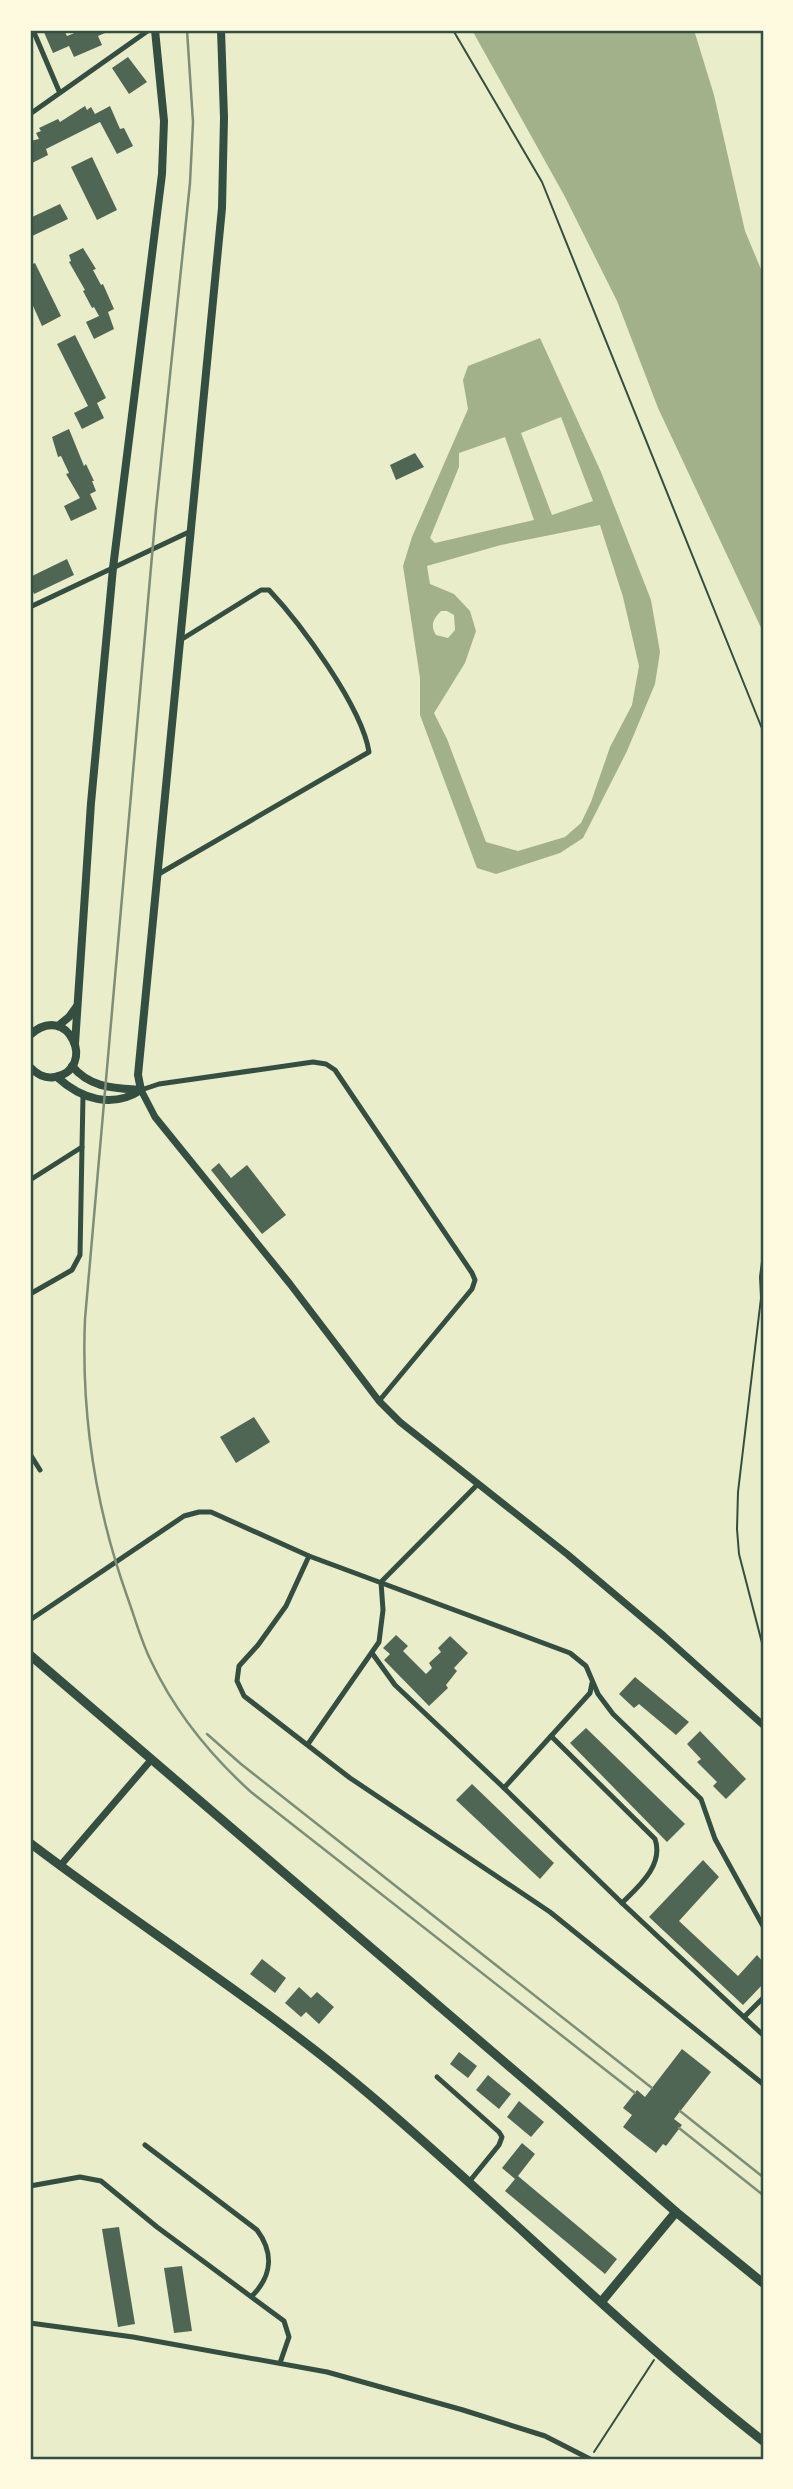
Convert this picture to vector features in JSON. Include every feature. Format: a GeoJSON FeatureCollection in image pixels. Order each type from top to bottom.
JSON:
{"type":"FeatureCollection","features":[{"type":"Feature","properties":{"kind":"main road"},"geometry":{"type":"LineString","coordinates":[[30,1069],[43,1077],[57,1077],[72,1066],[75,1059],[91,803],[113,568],[162,174],[163,110],[155,30]]}},
{"type":"Feature","properties":{"kind":"main road"},"geometry":{"type":"LineString","coordinates":[[141,1090],[138,1075],[223,187],[221,30]]}},
{"type":"Feature","properties":{"kind":"main road"},"geometry":{"type":"LineString","coordinates":[[58,1026],[79,1004]]}},
{"type":"Feature","properties":{"kind":"main road"},"geometry":{"type":"LineString","coordinates":[[30,1035],[43,1026],[58,1026],[66,1030],[75,1044]]}},
{"type":"Feature","properties":{"kind":"main road"},"geometry":{"type":"LineString","coordinates":[[72,1066],[81,1077],[96,1084],[141,1090]]}},
{"type":"Feature","properties":{"kind":"main road"},"geometry":{"type":"LineString","coordinates":[[57,1077],[83,1096],[114,1101],[129,1098],[141,1090]]}},
{"type":"Feature","properties":{"kind":"main road"},"geometry":{"type":"LineString","coordinates":[[30,1655],[676,2212],[763,2283]]}},
{"type":"Feature","properties":{"kind":"main road"},"geometry":{"type":"LineString","coordinates":[[30,1843],[317,2052],[469,2182],[715,2403],[763,2441]]}},
{"type":"Feature","properties":{"kind":"main road"},"geometry":{"type":"LineString","coordinates":[[602,2301],[676,2212]]}},
{"type":"Feature","properties":{"kind":"street"},"geometry":{"type":"LineString","coordinates":[[33,30],[60,91]]}},
{"type":"Feature","properties":{"kind":"street"},"geometry":{"type":"LineString","coordinates":[[30,114],[149,30]]}},
{"type":"Feature","properties":{"kind":"street"},"geometry":{"type":"LineString","coordinates":[[30,607],[189,532]]}},
{"type":"Feature","properties":{"kind":"street"},"geometry":{"type":"LineString","coordinates":[[157,875],[369,752],[361,723],[325,662],[291,612],[269,590],[261,590],[179,641]]}},
{"type":"Feature","properties":{"kind":"street"},"geometry":{"type":"LineString","coordinates":[[379,1401],[472,1289],[475,1280],[335,1070],[326,1064],[313,1062],[159,1084],[141,1090],[162,1125],[290,1284],[379,1401],[395,1418],[566,1554],[664,1636],[763,1725]]}},
{"type":"Feature","properties":{"kind":"street"},"geometry":{"type":"LineString","coordinates":[[30,1294],[72,1270],[80,1255],[83,1096]]}},
{"type":"Feature","properties":{"kind":"street"},"geometry":{"type":"LineString","coordinates":[[30,1180],[82,1147]]}},
{"type":"Feature","properties":{"kind":"street"},"geometry":{"type":"LineString","coordinates":[[30,1454],[40,1470]]}},
{"type":"Feature","properties":{"kind":"street"},"geometry":{"type":"LineString","coordinates":[[308,1744],[379,1642],[382,1626],[380,1582],[477,1485]]}},
{"type":"Feature","properties":{"kind":"street"},"geometry":{"type":"LineString","coordinates":[[30,1620],[184,1516],[211,1512],[309,1556],[570,1653],[586,1666],[598,1694],[614,1714],[701,1798],[715,1839],[763,1926]]}},
{"type":"Feature","properties":{"kind":"street"},"geometry":{"type":"LineString","coordinates":[[309,1556],[286,1606],[239,1666],[237,1681],[244,1696],[350,1778],[550,1912],[763,2084]]}},
{"type":"Feature","properties":{"kind":"street"},"geometry":{"type":"LineString","coordinates":[[372,1653],[395,1685],[763,2035]]}},
{"type":"Feature","properties":{"kind":"street"},"geometry":{"type":"LineString","coordinates":[[504,1787],[590,1693],[592,1680]]}},
{"type":"Feature","properties":{"kind":"street"},"geometry":{"type":"LineString","coordinates":[[551,1736],[655,1839],[657,1856],[647,1877],[622,1903]]}},
{"type":"Feature","properties":{"kind":"street"},"geometry":{"type":"LineString","coordinates":[[60,1866],[151,1760]]}},
{"type":"Feature","properties":{"kind":"street"},"geometry":{"type":"LineString","coordinates":[[744,2017],[763,1998]]}},
{"type":"Feature","properties":{"kind":"street"},"geometry":{"type":"LineString","coordinates":[[437,2077],[502,2137],[499,2145],[469,2182]]}},
{"type":"Feature","properties":{"kind":"street"},"geometry":{"type":"LineString","coordinates":[[145,2145],[257,2230],[264,2239],[270,2266],[262,2286],[252,2296]]}},
{"type":"Feature","properties":{"kind":"street"},"geometry":{"type":"LineString","coordinates":[[30,2186],[80,2177],[101,2181],[157,2227],[284,2321],[289,2337],[280,2363]]}},
{"type":"Feature","properties":{"kind":"street"},"geometry":{"type":"LineString","coordinates":[[30,2323],[87,2330],[327,2372],[545,2436],[590,2459]]}},
{"type":"Feature","properties":{"kind":"path"},"geometry":{"type":"LineString","coordinates":[[453,30],[542,182],[763,731]]}},
{"type":"Feature","properties":{"kind":"path"},"geometry":{"type":"LineString","coordinates":[[762,1643],[739,1554],[737,1529],[738,1492],[761,1298],[763,1254]]}},
{"type":"Feature","properties":{"kind":"path"},"geometry":{"type":"LineString","coordinates":[[590,2459],[659,2354]]}},
{"type":"Feature","properties":{"kind":"shaded area"},"geometry":{"type":"Polygon","coordinates":[[[472,30],[694,30],[714,95],[745,231],[763,274],[763,632],[658,408],[617,301],[564,195],[472,30]]]}},
{"type":"Feature","properties":{"kind":"shaded area"},"geometry":{"type":"Polygon","coordinates":[[[540,338],[601,472],[651,600],[660,652],[655,684],[627,751],[583,838],[560,853],[496,874],[477,868],[420,715],[420,678],[403,566],[412,537],[468,409],[463,380],[468,366],[540,338]],[[561,417],[521,433],[552,515],[593,501],[561,417]],[[505,437],[459,453],[459,467],[430,538],[435,543],[534,520],[505,437]],[[600,525],[501,545],[427,566],[430,584],[454,594],[470,611],[476,631],[465,663],[434,713],[447,739],[486,842],[518,851],[565,837],[581,823],[610,747],[632,705],[639,666],[623,597],[600,525]],[[447,611],[438,614],[433,623],[434,632],[448,638],[455,630],[454,615],[447,611]]]}},
{"type":"Feature","properties":{"kind":"building"},"geometry":{"type":"Polygon","coordinates":[[[43,30],[64,30],[67,36],[82,30],[112,30],[98,36],[102,45],[74,57],[69,46],[53,53],[43,30]]]}},
{"type":"Feature","properties":{"kind":"building"},"geometry":{"type":"Polygon","coordinates":[[[128,57],[147,82],[129,94],[112,68],[128,57]]]}},
{"type":"Feature","properties":{"kind":"building"},"geometry":{"type":"Polygon","coordinates":[[[85,106],[87,110],[91,107],[95,114],[110,106],[120,129],[124,128],[133,146],[117,154],[100,122],[46,149],[48,155],[30,164],[30,141],[39,139],[36,133],[41,131],[39,128],[58,119],[60,122],[85,106]]]}},
{"type":"Feature","properties":{"kind":"building"},"geometry":{"type":"Polygon","coordinates":[[[92,157],[117,210],[97,220],[71,167],[92,157]]]}},
{"type":"Feature","properties":{"kind":"building"},"geometry":{"type":"Polygon","coordinates":[[[60,204],[68,219],[30,237],[30,218],[60,204]]]}},
{"type":"Feature","properties":{"kind":"building"},"geometry":{"type":"Polygon","coordinates":[[[83,248],[114,309],[108,312],[114,329],[94,339],[86,322],[99,316],[94,307],[92,308],[69,262],[69,255],[83,248]]]}},
{"type":"Feature","properties":{"kind":"building"},"geometry":{"type":"Polygon","coordinates":[[[35,263],[61,316],[42,326],[30,299],[30,265],[35,263]]]}},
{"type":"Feature","properties":{"kind":"building"},"geometry":{"type":"Polygon","coordinates":[[[75,335],[106,398],[97,403],[104,418],[82,429],[74,413],[88,406],[57,344],[75,335]]]}},
{"type":"Feature","properties":{"kind":"building"},"geometry":{"type":"Polygon","coordinates":[[[69,429],[84,466],[86,464],[94,481],[96,491],[90,494],[97,509],[71,521],[64,506],[80,498],[66,474],[69,473],[61,456],[58,457],[52,437],[69,429]]]}},
{"type":"Feature","properties":{"kind":"building"},"geometry":{"type":"Polygon","coordinates":[[[415,453],[424,467],[396,480],[390,465],[415,453]]]}},
{"type":"Feature","properties":{"kind":"building"},"geometry":{"type":"Polygon","coordinates":[[[67,559],[74,575],[34,594],[30,577],[67,559]]]}},
{"type":"Feature","properties":{"kind":"building"},"geometry":{"type":"Polygon","coordinates":[[[219,1163],[231,1178],[247,1165],[286,1215],[262,1234],[211,1170],[219,1163]]]}},
{"type":"Feature","properties":{"kind":"building"},"geometry":{"type":"Polygon","coordinates":[[[254,1417],[270,1442],[236,1463],[220,1437],[254,1417]]]}},
{"type":"Feature","properties":{"kind":"building"},"geometry":{"type":"Polygon","coordinates":[[[396,1635],[408,1646],[403,1651],[426,1674],[432,1668],[429,1663],[441,1652],[438,1648],[450,1636],[468,1653],[454,1668],[457,1671],[446,1685],[448,1688],[429,1706],[384,1660],[390,1654],[383,1648],[396,1635]]]}},
{"type":"Feature","properties":{"kind":"building"},"geometry":{"type":"Polygon","coordinates":[[[635,1677],[689,1722],[676,1735],[639,1704],[634,1708],[619,1694],[635,1677]]]}},
{"type":"Feature","properties":{"kind":"building"},"geometry":{"type":"Polygon","coordinates":[[[586,1728],[685,1824],[667,1842],[570,1743],[586,1728]]]}},
{"type":"Feature","properties":{"kind":"building"},"geometry":{"type":"Polygon","coordinates":[[[700,1731],[746,1779],[726,1799],[713,1786],[717,1782],[697,1762],[701,1759],[687,1744],[700,1731]]]}},
{"type":"Feature","properties":{"kind":"building"},"geometry":{"type":"Polygon","coordinates":[[[472,1784],[554,1863],[540,1879],[456,1800],[472,1784]]]}},
{"type":"Feature","properties":{"kind":"building"},"geometry":{"type":"Polygon","coordinates":[[[703,1860],[719,1877],[679,1921],[738,1976],[757,1955],[763,1962],[763,1984],[743,2005],[649,1917],[703,1860]]]}},
{"type":"Feature","properties":{"kind":"building"},"geometry":{"type":"Polygon","coordinates":[[[262,1959],[286,1978],[275,1993],[250,1974],[262,1959]]]}},
{"type":"Feature","properties":{"kind":"building"},"geometry":{"type":"Polygon","coordinates":[[[299,1987],[311,1998],[317,1992],[334,2007],[319,2024],[306,2012],[301,2017],[285,2003],[299,1987]]]}},
{"type":"Feature","properties":{"kind":"building"},"geometry":{"type":"Polygon","coordinates":[[[682,2049],[711,2072],[674,2119],[682,2125],[666,2146],[663,2144],[656,2153],[623,2127],[632,2115],[623,2108],[637,2090],[645,2097],[682,2049]]]}},
{"type":"Feature","properties":{"kind":"building"},"geometry":{"type":"Polygon","coordinates":[[[459,2052],[477,2066],[468,2078],[450,2064],[459,2052]]]}},
{"type":"Feature","properties":{"kind":"building"},"geometry":{"type":"Polygon","coordinates":[[[488,2075],[511,2094],[499,2109],[476,2090],[488,2075]]]}},
{"type":"Feature","properties":{"kind":"building"},"geometry":{"type":"Polygon","coordinates":[[[519,2101],[544,2122],[531,2137],[507,2117],[519,2101]]]}},
{"type":"Feature","properties":{"kind":"building"},"geometry":{"type":"Polygon","coordinates":[[[522,2143],[535,2154],[518,2176],[617,2259],[605,2274],[505,2191],[515,2179],[502,2168],[522,2143]]]}},
{"type":"Feature","properties":{"kind":"building"},"geometry":{"type":"Polygon","coordinates":[[[119,2227],[135,2324],[118,2327],[102,2229],[119,2227]]]}},
{"type":"Feature","properties":{"kind":"building"},"geometry":{"type":"Polygon","coordinates":[[[182,2266],[192,2331],[174,2333],[164,2268],[182,2266]]]}},
{"type":"Feature","properties":{"kind":"railway"},"geometry":{"type":"LineString","coordinates":[[187,30],[193,122],[190,183],[156,510],[85,1319],[88,1425],[106,1528],[138,1629],[160,1680],[182,1715],[221,1763],[251,1792],[635,2093]]}},
{"type":"Feature","properties":{"kind":"railway"},"geometry":{"type":"LineString","coordinates":[[207,1734],[241,1764],[652,2088]]}},
{"type":"Feature","properties":{"kind":"railway"},"geometry":{"type":"LineString","coordinates":[[680,2111],[763,2177]]}},
{"type":"Feature","properties":{"kind":"railway"},"geometry":{"type":"LineString","coordinates":[[679,2128],[763,2195]]}}]}
